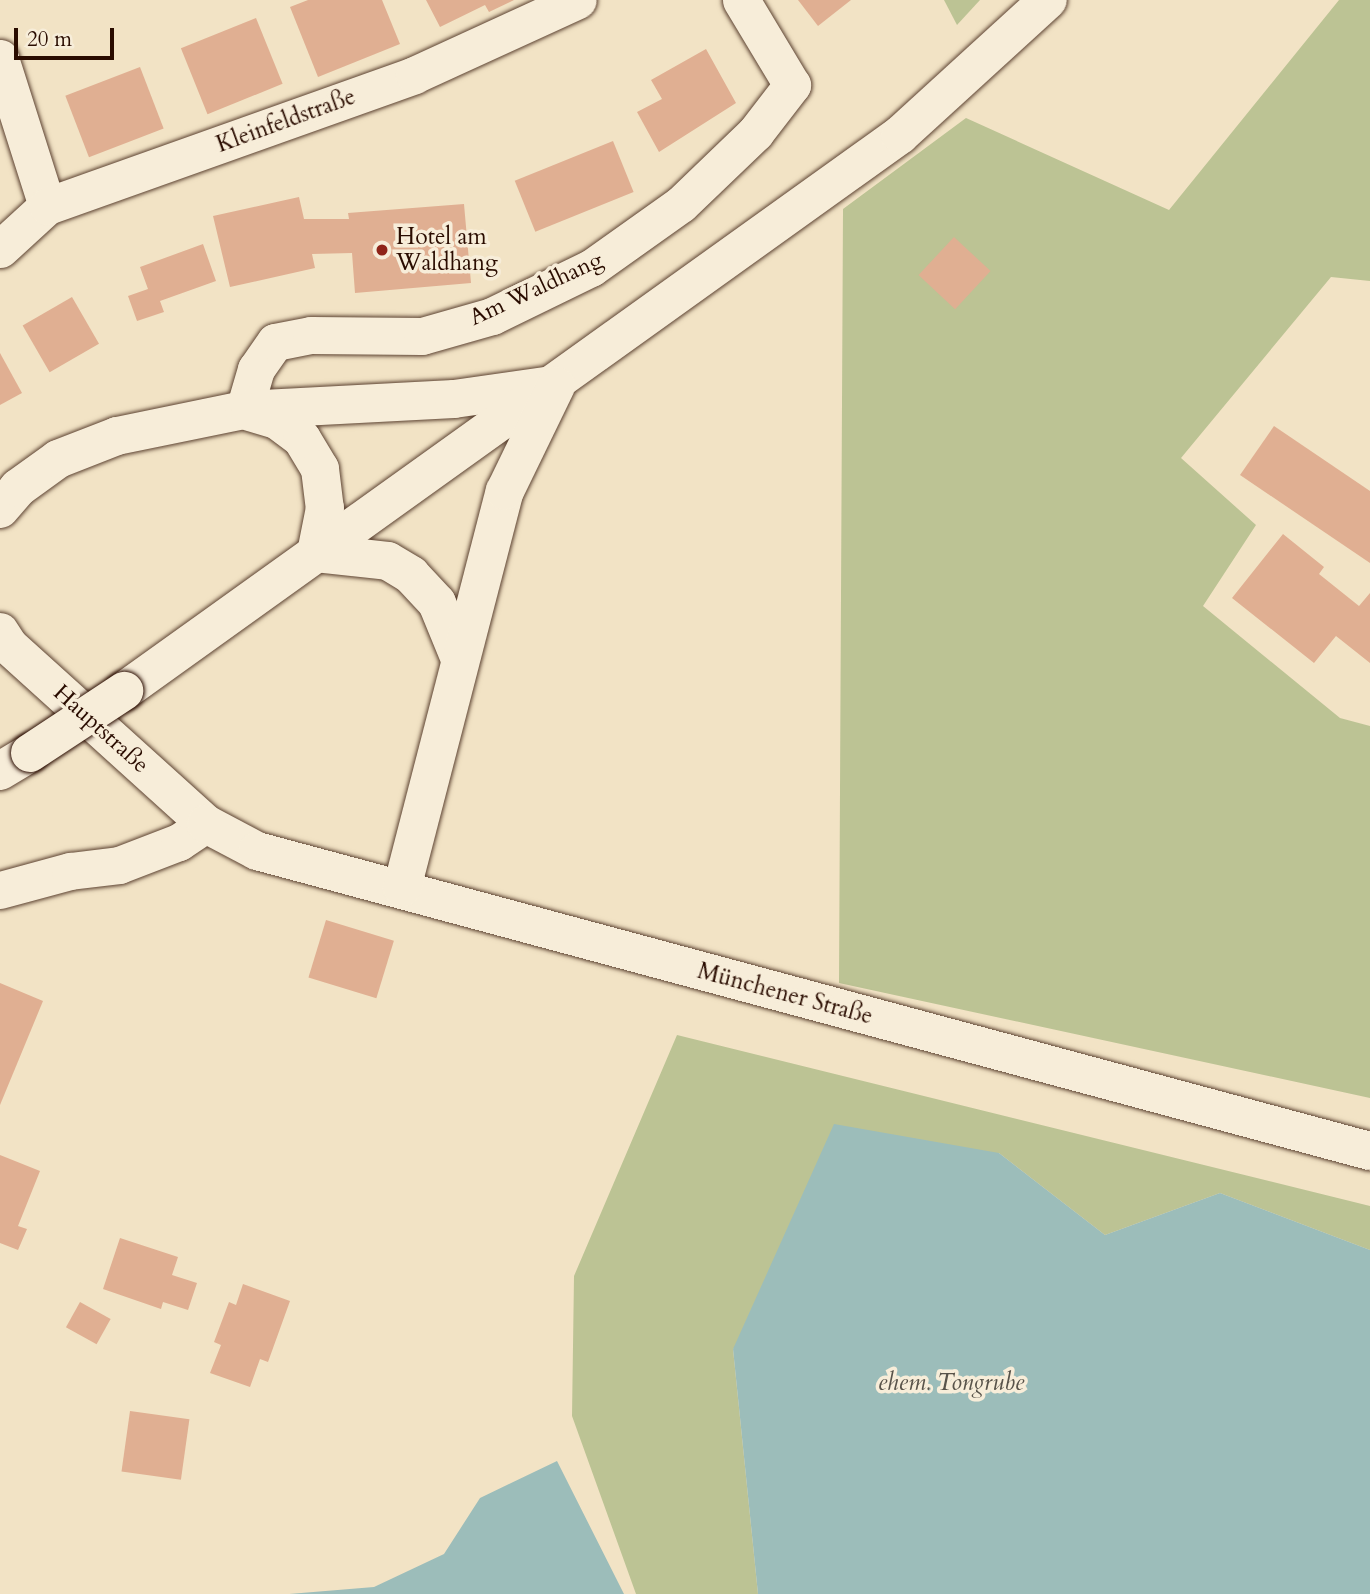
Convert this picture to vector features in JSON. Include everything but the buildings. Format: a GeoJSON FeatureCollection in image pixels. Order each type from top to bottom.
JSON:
{"type":"FeatureCollection","features":[{"type":"Feature","properties":{"kind":"main road"},"geometry":{"type":"LineString","coordinates":[[15,762],[124,691],[557,384],[900,135],[1048,0]]}},
{"type":"Feature","properties":{"kind":"main road"},"geometry":{"type":"LineString","coordinates":[[0,509],[18,488],[58,459],[117,436],[244,410],[454,399],[557,384]]}},
{"type":"Feature","properties":{"kind":"main road"},"geometry":{"type":"LineString","coordinates":[[402,888],[505,491],[557,384]]}},
{"type":"Feature","properties":{"kind":"main road"},"geometry":{"type":"LineString","coordinates":[[244,410],[277,420],[302,439],[320,470],[325,508],[316,553]]}},
{"type":"Feature","properties":{"kind":"main road"},"geometry":{"type":"LineString","coordinates":[[316,553],[388,561],[411,575],[437,603],[460,659]]}},
{"type":"Feature","properties":{"kind":"main road","name":"Hauptstraße"},"geometry":{"type":"LineString","coordinates":[[0,632],[9,646],[206,824]]}},
{"type":"Feature","properties":{"kind":"main road","name":"Münchener Straße"},"geometry":{"type":"LineString","coordinates":[[206,824],[257,851],[1370,1151]]}},
{"type":"Feature","properties":{"kind":"street","name":"Kleinfeldstraße"},"geometry":{"type":"LineString","coordinates":[[0,250],[47,206],[414,75],[578,0]]}},
{"type":"Feature","properties":{"kind":"street","name":"Am Waldhang"},"geometry":{"type":"LineString","coordinates":[[244,410],[257,369],[275,342],[311,335],[422,336],[492,316],[591,268],[681,204],[755,133],[792,85],[741,0]]}},
{"type":"Feature","properties":{"kind":"street"},"geometry":{"type":"LineString","coordinates":[[0,58],[47,206]]}},
{"type":"Feature","properties":{"kind":"street"},"geometry":{"type":"LineString","coordinates":[[0,890],[69,871],[119,865],[179,842],[206,824]]}},
{"type":"Feature","properties":{"kind":"green space"},"geometry":{"type":"Polygon","coordinates":[[[944,0],[980,0],[957,25],[944,0]]]}},
{"type":"Feature","properties":{"kind":"green space"},"geometry":{"type":"Polygon","coordinates":[[[1339,0],[1370,0],[1370,281],[1331,277],[1181,458],[1256,525],[1203,606],[1340,718],[1370,726],[1370,1098],[839,983],[843,209],[966,118],[1169,210],[1339,0]]]}},
{"type":"Feature","properties":{"kind":"green space"},"geometry":{"type":"Polygon","coordinates":[[[677,1035],[1370,1206],[1370,1250],[1220,1193],[1105,1235],[999,1153],[733,1349],[758,1594],[636,1594],[572,1416],[574,1276],[677,1035]]]}},
{"type":"Feature","properties":{"kind":"water","name":"ehem. Tongrube"},"geometry":{"type":"Polygon","coordinates":[[[834,1124],[999,1153],[1105,1235],[1220,1193],[1370,1250],[1370,1594],[758,1594],[733,1349],[834,1124]]]}},
{"type":"Feature","properties":{"kind":"water"},"geometry":{"type":"Polygon","coordinates":[[[557,1461],[624,1594],[289,1594],[374,1587],[444,1554],[480,1498],[557,1461]]]}},
{"type":"Feature","properties":{"kind":"place","name":"Hotel am Waldhang"},"geometry":{"type":"Point","coordinates":[382,250]}}]}
